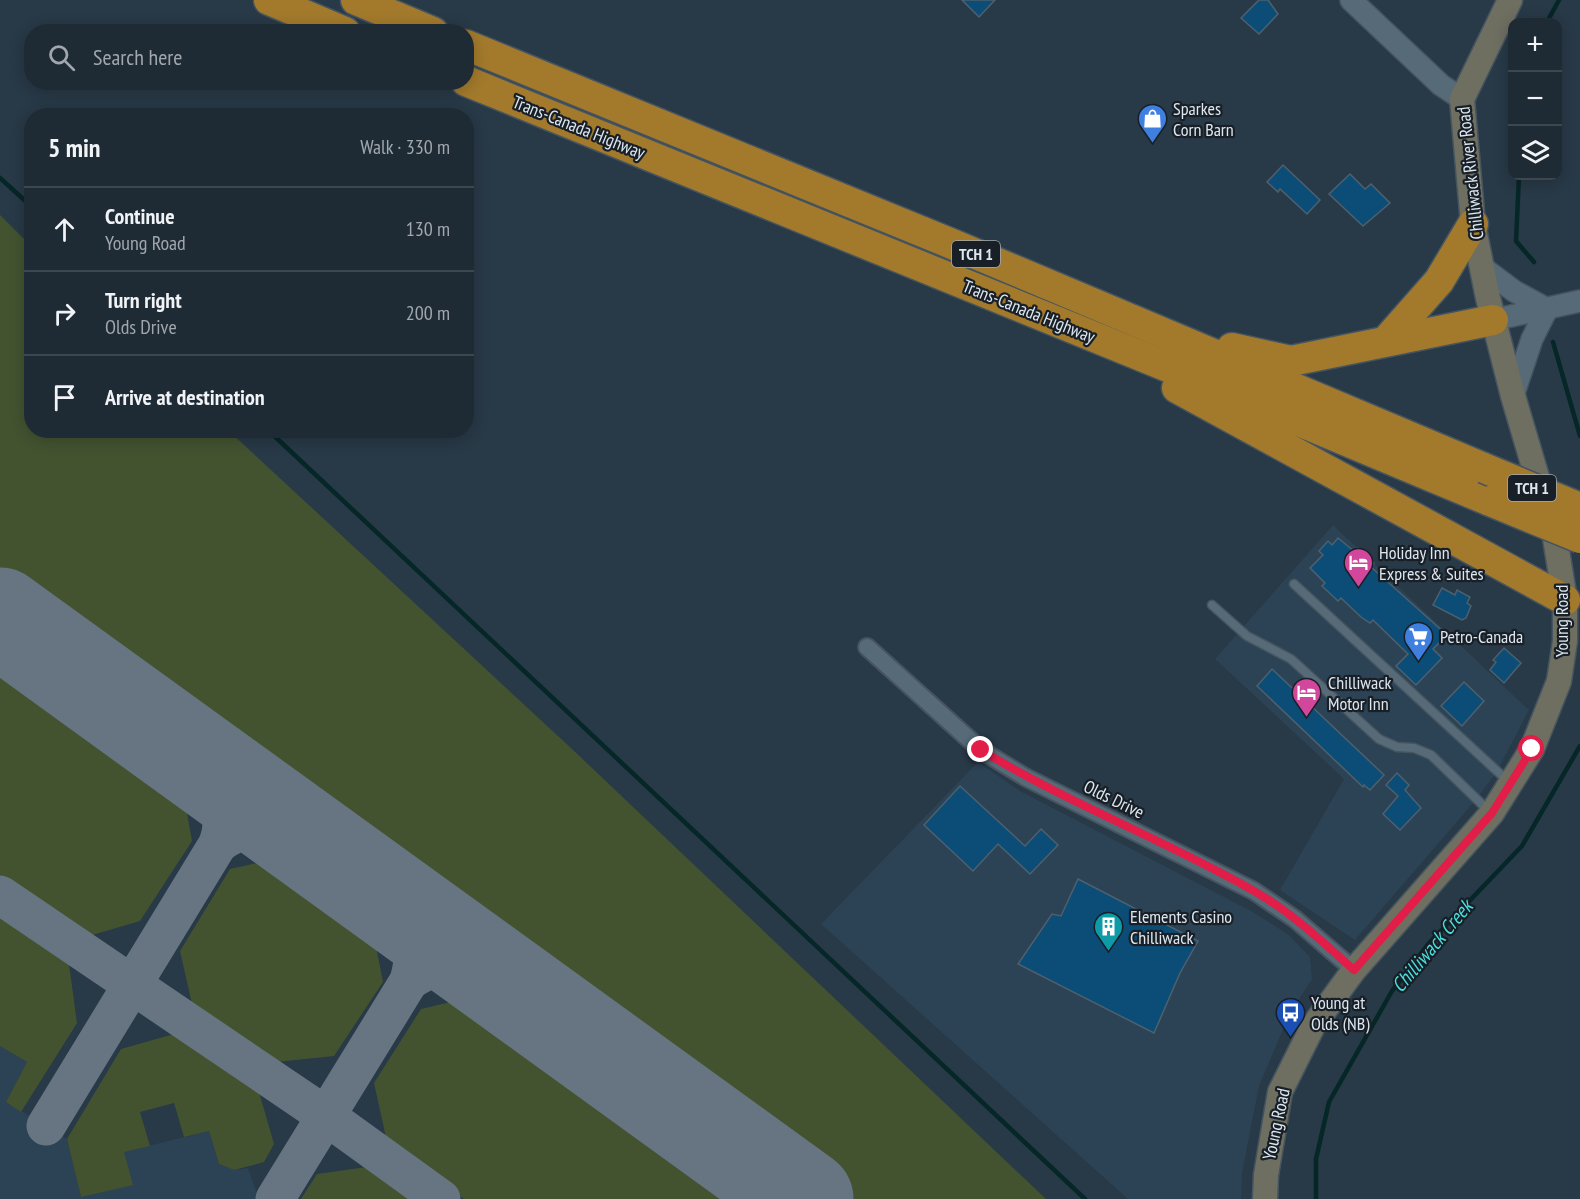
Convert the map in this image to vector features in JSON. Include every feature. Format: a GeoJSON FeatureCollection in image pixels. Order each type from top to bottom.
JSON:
{"type":"FeatureCollection","features":[{"type":"Feature","properties":{"kind":"highway"},"geometry":{"type":"LineString","coordinates":[[269,0],[326,24]]}},
{"type":"Feature","properties":{"kind":"highway"},"geometry":{"type":"LineString","coordinates":[[357,0],[414,24]]}},
{"type":"Feature","properties":{"kind":"highway","name":"Trans-Canada Highway"},"geometry":{"type":"LineString","coordinates":[[474,48],[957,246],[1580,508]]}},
{"type":"Feature","properties":{"kind":"highway","name":"Trans-Canada Highway"},"geometry":{"type":"LineString","coordinates":[[474,84],[1210,384],[1580,538]]}},
{"type":"Feature","properties":{"kind":"highway"},"geometry":{"type":"LineString","coordinates":[[1387,340],[1439,281],[1473,224]]}},
{"type":"Feature","properties":{"kind":"highway"},"geometry":{"type":"LineString","coordinates":[[957,246],[1226,346],[1291,361],[1494,320]]}},
{"type":"Feature","properties":{"kind":"highway"},"geometry":{"type":"LineString","coordinates":[[944,277],[1025,317],[1134,365],[1565,600]]}},
{"type":"Feature","properties":{"kind":"main road","name":"Chilliwack River Road"},"geometry":{"type":"LineString","coordinates":[[1494,320],[1473,224],[1462,99],[1510,0]]}},
{"type":"Feature","properties":{"kind":"main road","name":"Young Road"},"geometry":{"type":"LineString","coordinates":[[1265,1199],[1266,1175],[1280,1092],[1313,1026],[1354,970],[1492,813],[1511,784],[1546,718],[1559,681],[1565,641],[1565,600],[1555,538],[1513,396],[1494,320]]}},
{"type":"Feature","properties":{"kind":"street"},"geometry":{"type":"LineString","coordinates":[[1351,0],[1441,85],[1462,99]]}},
{"type":"Feature","properties":{"kind":"street"},"geometry":{"type":"LineString","coordinates":[[1482,267],[1514,291],[1547,309]]}},
{"type":"Feature","properties":{"kind":"street"},"geometry":{"type":"LineString","coordinates":[[1494,320],[1580,301]]}},
{"type":"Feature","properties":{"kind":"street"},"geometry":{"type":"LineString","coordinates":[[1513,396],[1526,355],[1547,309]]}},
{"type":"Feature","properties":{"kind":"street","name":"Olds Drive"},"geometry":{"type":"LineString","coordinates":[[867,647],[981,750],[1025,777],[1254,891],[1295,919],[1354,970]]}},
{"type":"Feature","properties":{"kind":"lane"},"geometry":{"type":"LineString","coordinates":[[1293,584],[1511,784]]}},
{"type":"Feature","properties":{"kind":"lane"},"geometry":{"type":"LineString","coordinates":[[1212,605],[1247,636],[1291,659],[1379,739],[1396,747],[1414,748],[1431,755],[1492,813]]}},
{"type":"Feature","properties":{"kind":"shaded area"},"geometry":{"type":"Polygon","coordinates":[[[1333,525],[1529,710],[1496,773],[1474,802],[1355,940],[1280,890],[1344,779],[1215,659],[1333,525]]]}},
{"type":"Feature","properties":{"kind":"shaded area"},"geometry":{"type":"Polygon","coordinates":[[[978,762],[1020,791],[1251,911],[1288,934],[1310,957],[1312,979],[1289,1015],[1259,1086],[1242,1173],[1241,1199],[1128,1199],[821,924],[978,762]]]}},
{"type":"Feature","properties":{"kind":"shaded area"},"geometry":{"type":"Polygon","coordinates":[[[0,1046],[27,1062],[6,1102],[67,1139],[81,1197],[124,1152],[209,1131],[219,1164],[234,1170],[248,1168],[259,1199],[0,1199],[0,1046]]]}},
{"type":"Feature","properties":{"kind":"green space"},"geometry":{"type":"Polygon","coordinates":[[[0,215],[24,239],[24,438],[237,438],[572,749],[1046,1199],[841,1199],[0,591],[0,215]]]}},
{"type":"Feature","properties":{"kind":"green space"},"geometry":{"type":"Polygon","coordinates":[[[0,647],[181,779],[192,841],[140,921],[89,936],[0,877],[0,647]]]}},
{"type":"Feature","properties":{"kind":"green space"},"geometry":{"type":"Polygon","coordinates":[[[284,857],[371,921],[383,982],[334,1056],[276,1062],[192,1004],[180,951],[230,869],[284,857]]]}},
{"type":"Feature","properties":{"kind":"green space"},"geometry":{"type":"Polygon","coordinates":[[[0,916],[69,964],[77,1023],[21,1112],[6,1102],[27,1062],[0,1046],[0,916]]]}},
{"type":"Feature","properties":{"kind":"green space"},"geometry":{"type":"Polygon","coordinates":[[[476,996],[754,1199],[464,1199],[387,1142],[374,1083],[421,1009],[476,996]]]}},
{"type":"Feature","properties":{"kind":"green space"},"geometry":{"type":"Polygon","coordinates":[[[174,1034],[259,1092],[274,1144],[264,1162],[234,1170],[219,1164],[209,1131],[184,1137],[174,1103],[140,1112],[150,1146],[124,1152],[133,1185],[81,1197],[67,1139],[121,1049],[174,1034]]]}},
{"type":"Feature","properties":{"kind":"green space"},"geometry":{"type":"Polygon","coordinates":[[[367,1167],[411,1199],[301,1199],[317,1174],[367,1167]]]}},
{"type":"Feature","properties":{"kind":"building"},"geometry":{"type":"Polygon","coordinates":[[[962,0],[995,0],[979,17],[962,0]]]}},
{"type":"Feature","properties":{"kind":"building"},"geometry":{"type":"Polygon","coordinates":[[[1259,0],[1268,0],[1278,14],[1259,34],[1241,18],[1259,0]]]}},
{"type":"Feature","properties":{"kind":"building"},"geometry":{"type":"Polygon","coordinates":[[[1283,165],[1320,200],[1307,214],[1280,189],[1278,192],[1267,182],[1283,165]]]}},
{"type":"Feature","properties":{"kind":"building"},"geometry":{"type":"Polygon","coordinates":[[[1350,174],[1365,189],[1371,184],[1390,203],[1363,226],[1329,194],[1350,174]]]}},
{"type":"Feature","properties":{"kind":"building","name":"Holiday Inn Express & Suites"},"geometry":{"type":"Polygon","coordinates":[[[1338,538],[1355,552],[1358,548],[1374,563],[1371,567],[1447,635],[1433,649],[1442,658],[1416,685],[1396,666],[1408,654],[1373,620],[1370,623],[1361,617],[1341,598],[1338,601],[1322,586],[1325,583],[1310,568],[1323,555],[1319,551],[1328,541],[1332,545],[1338,538]]]}},
{"type":"Feature","properties":{"kind":"building"},"geometry":{"type":"Polygon","coordinates":[[[1442,588],[1455,595],[1457,590],[1470,597],[1467,603],[1471,606],[1466,618],[1462,620],[1433,605],[1442,588]]]}},
{"type":"Feature","properties":{"kind":"building"},"geometry":{"type":"Polygon","coordinates":[[[1504,648],[1521,663],[1504,683],[1490,670],[1496,662],[1493,660],[1504,648]]]}},
{"type":"Feature","properties":{"kind":"building","name":"Chilliwack Motor Inn"},"geometry":{"type":"Polygon","coordinates":[[[1272,669],[1384,775],[1370,790],[1364,785],[1363,787],[1257,686],[1272,669]]]}},
{"type":"Feature","properties":{"kind":"building","name":"Petro-Canada"},"geometry":{"type":"Polygon","coordinates":[[[1464,682],[1484,701],[1462,726],[1441,706],[1464,682]]]}},
{"type":"Feature","properties":{"kind":"building"},"geometry":{"type":"Polygon","coordinates":[[[1397,773],[1409,785],[1405,790],[1421,808],[1400,830],[1383,814],[1398,796],[1386,785],[1397,773]]]}},
{"type":"Feature","properties":{"kind":"building"},"geometry":{"type":"Polygon","coordinates":[[[960,786],[1025,846],[1041,829],[1058,845],[1030,874],[998,844],[973,871],[924,825],[960,786]]]}},
{"type":"Feature","properties":{"kind":"building","name":"Elements Casino Chilliwack"},"geometry":{"type":"Polygon","coordinates":[[[1078,879],[1198,941],[1180,973],[1154,1033],[1018,964],[1052,914],[1061,916],[1078,879]]]}},
{"type":"Feature","properties":{"kind":"waterway","name":"Chilliwack Creek"},"geometry":{"type":"LineString","coordinates":[[1549,18],[1559,0]]}},
{"type":"Feature","properties":{"kind":"waterway"},"geometry":{"type":"LineString","coordinates":[[0,178],[24,200]]}},
{"type":"Feature","properties":{"kind":"waterway","name":"Chilliwack Creek"},"geometry":{"type":"LineString","coordinates":[[1519,180],[1516,241],[1534,262]]}},
{"type":"Feature","properties":{"kind":"waterway","name":"Chilliwack Creek"},"geometry":{"type":"LineString","coordinates":[[1553,342],[1580,436]]}},
{"type":"Feature","properties":{"kind":"waterway"},"geometry":{"type":"LineString","coordinates":[[276,438],[1085,1199]]}},
{"type":"Feature","properties":{"kind":"waterway","name":"Chilliwack Creek"},"geometry":{"type":"LineString","coordinates":[[1316,1199],[1316,1159],[1329,1102],[1392,991],[1430,942],[1522,846],[1580,746]]}},
{"type":"Feature","properties":{"kind":"taxiway"},"geometry":{"type":"LineString","coordinates":[[46,1126],[218,844],[222,822],[220,801],[201,762]]}},
{"type":"Feature","properties":{"kind":"taxiway"},"geometry":{"type":"LineString","coordinates":[[218,844],[239,832],[258,828],[278,829],[302,835]]}},
{"type":"Feature","properties":{"kind":"taxiway"},"geometry":{"type":"LineString","coordinates":[[0,895],[326,1116],[441,1199]]}},
{"type":"Feature","properties":{"kind":"taxiway"},"geometry":{"type":"LineString","coordinates":[[275,1199],[409,981],[414,949],[413,940],[396,903]]}},
{"type":"Feature","properties":{"kind":"taxiway"},"geometry":{"type":"LineString","coordinates":[[409,981],[426,971],[443,965],[461,962],[481,965]]}},
{"type":"Feature","properties":{"kind":"taxiway"},"geometry":{"type":"LineString","coordinates":[[770,1174],[785,1199]]}},
{"type":"Feature","properties":{"kind":"runway"},"geometry":{"type":"LineString","coordinates":[[0,617],[804,1199]]}},
{"type":"Feature","properties":{"kind":"place","name":"Sparkes Corn Barn"},"geometry":{"type":"Point","coordinates":[1152,144]}},
{"type":"Feature","properties":{"kind":"place","name":"Holiday Inn Express & Suites"},"geometry":{"type":"Point","coordinates":[1358,588]}},
{"type":"Feature","properties":{"kind":"place","name":"Petro-Canada"},"geometry":{"type":"Point","coordinates":[1419,662]}},
{"type":"Feature","properties":{"kind":"place","name":"Chilliwack Motor Inn"},"geometry":{"type":"Point","coordinates":[1307,718]}},
{"type":"Feature","properties":{"kind":"place","name":"Elements Casino Chilliwack"},"geometry":{"type":"Point","coordinates":[1109,952]}},
{"type":"Feature","properties":{"kind":"place","name":"Young at Olds (NB)"},"geometry":{"type":"Point","coordinates":[1290,1038]}},
{"type":"Feature","properties":{"kind":"route"},"geometry":{"type":"LineString","coordinates":[[981,750],[1025,777],[1254,891],[1295,919],[1354,970],[1492,813],[1532,749]]}}]}
